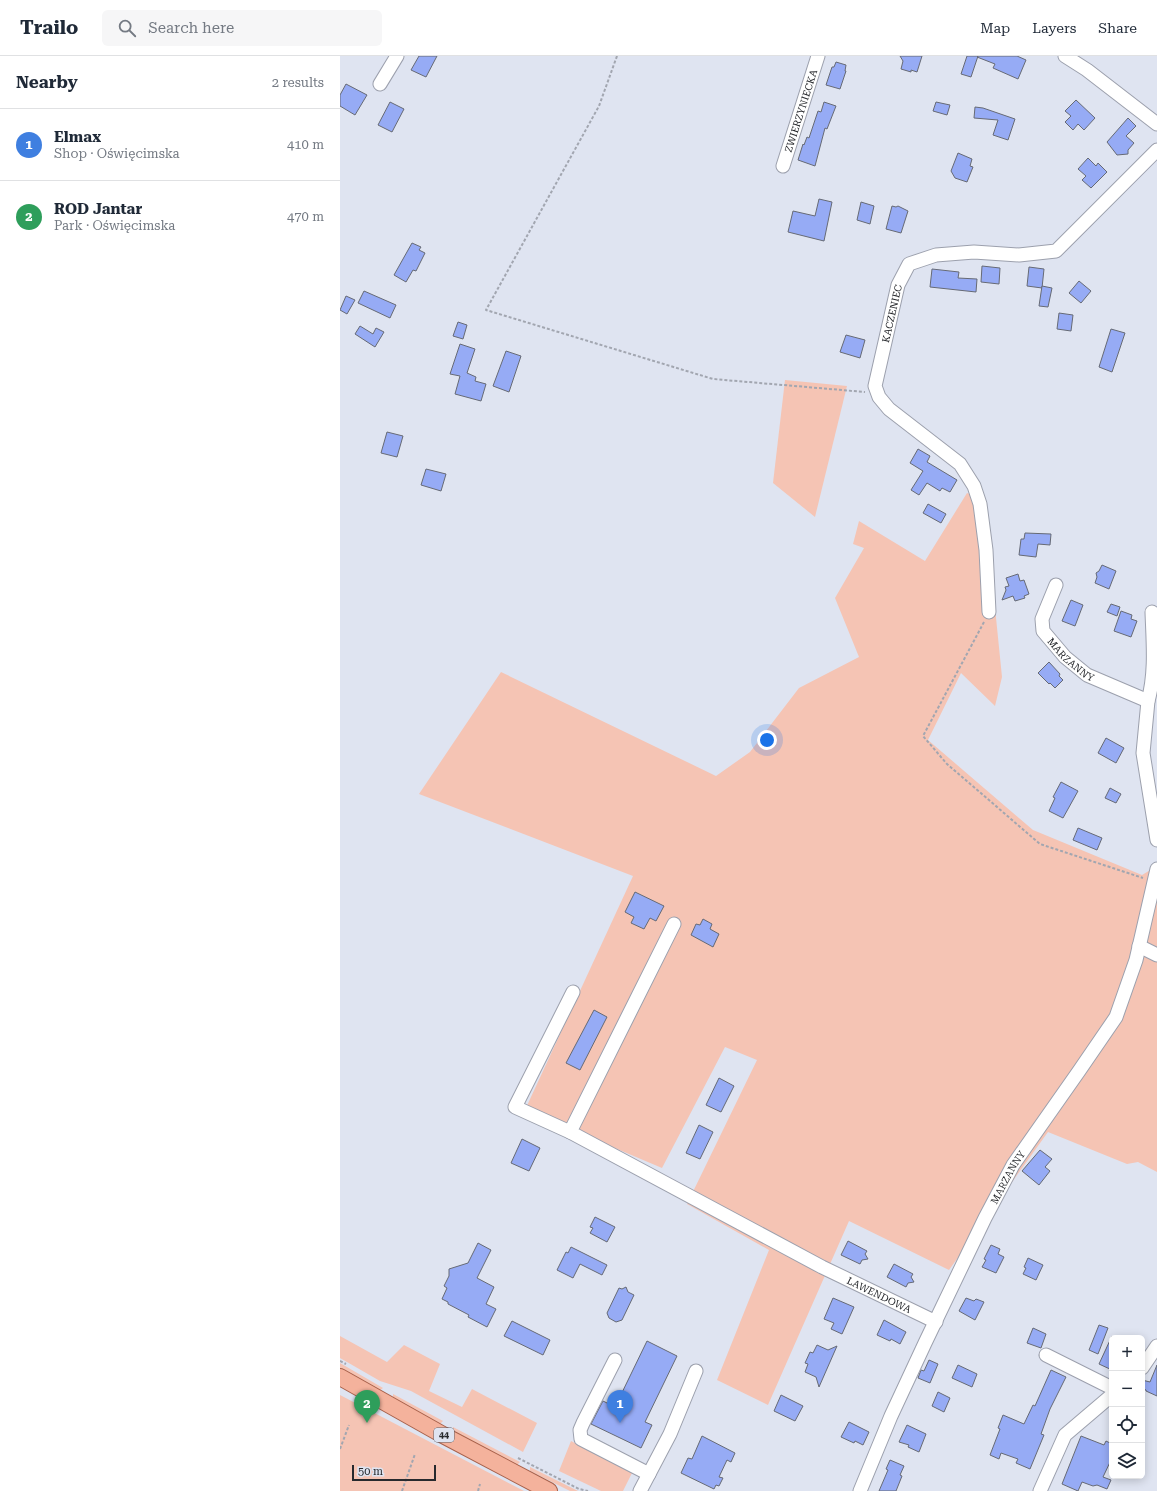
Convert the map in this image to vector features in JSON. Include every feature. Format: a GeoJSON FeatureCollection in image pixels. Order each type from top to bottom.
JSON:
{"type":"FeatureCollection","features":[{"type":"Feature","properties":{"kind":"main road","name":"44"},"geometry":{"type":"LineString","coordinates":[[340,1377],[456,1442],[549,1491]]}},
{"type":"Feature","properties":{"kind":"street"},"geometry":{"type":"LineString","coordinates":[[380,84],[397,56]]}},
{"type":"Feature","properties":{"kind":"street","name":"ZWIERZYNIECKA"},"geometry":{"type":"LineString","coordinates":[[783,166],[818,56]]}},
{"type":"Feature","properties":{"kind":"street"},"geometry":{"type":"LineString","coordinates":[[1065,56],[1087,70],[1157,124]]}},
{"type":"Feature","properties":{"kind":"street","name":"KACZENIEC"},"geometry":{"type":"LineString","coordinates":[[878,393],[875,386],[898,284],[910,264],[936,254],[974,252],[1019,254],[1056,251],[1157,150]]}},
{"type":"Feature","properties":{"kind":"street"},"geometry":{"type":"LineString","coordinates":[[878,393],[879,397],[889,409],[960,464],[974,486],[980,504],[986,550],[990,612]]}},
{"type":"Feature","properties":{"kind":"street","name":"MARZANNY"},"geometry":{"type":"LineString","coordinates":[[1056,585],[1042,618],[1043,631],[1064,657],[1087,675],[1148,701]]}},
{"type":"Feature","properties":{"kind":"street"},"geometry":{"type":"LineString","coordinates":[[1152,612],[1154,670],[1148,701],[1143,753],[1157,840]]}},
{"type":"Feature","properties":{"kind":"street","name":"MARZANNY"},"geometry":{"type":"LineString","coordinates":[[860,1491],[891,1416],[984,1218],[1013,1165],[1116,1017],[1136,960],[1157,869]]}},
{"type":"Feature","properties":{"kind":"street"},"geometry":{"type":"LineString","coordinates":[[570,1132],[674,924]]}},
{"type":"Feature","properties":{"kind":"street"},"geometry":{"type":"LineString","coordinates":[[1139,946],[1157,955]]}},
{"type":"Feature","properties":{"kind":"street","name":"LAWENDOWA"},"geometry":{"type":"LineString","coordinates":[[573,992],[515,1107],[570,1132],[822,1267],[936,1322]]}},
{"type":"Feature","properties":{"kind":"street"},"geometry":{"type":"LineString","coordinates":[[1145,1364],[1157,1346]]}},
{"type":"Feature","properties":{"kind":"street"},"geometry":{"type":"LineString","coordinates":[[1046,1354],[1109,1386]]}},
{"type":"Feature","properties":{"kind":"street"},"geometry":{"type":"LineString","coordinates":[[615,1360],[583,1423],[580,1435],[581,1439],[649,1474]]}},
{"type":"Feature","properties":{"kind":"street"},"geometry":{"type":"LineString","coordinates":[[640,1491],[670,1434],[696,1371]]}},
{"type":"Feature","properties":{"kind":"street"},"geometry":{"type":"LineString","coordinates":[[1043,1490],[1065,1436],[1109,1398]]}},
{"type":"Feature","properties":{"kind":"path"},"geometry":{"type":"LineString","coordinates":[[617,56],[598,106],[486,310],[713,379],[878,393]]}},
{"type":"Feature","properties":{"kind":"path"},"geometry":{"type":"LineString","coordinates":[[990,612],[923,736],[947,764],[1040,844],[1154,882]]}},
{"type":"Feature","properties":{"kind":"path"},"geometry":{"type":"LineString","coordinates":[[340,1449],[348,1425]]}},
{"type":"Feature","properties":{"kind":"path"},"geometry":{"type":"LineString","coordinates":[[402,1491],[415,1454]]}},
{"type":"Feature","properties":{"kind":"path"},"geometry":{"type":"LineString","coordinates":[[512,1455],[588,1491]]}},
{"type":"Feature","properties":{"kind":"path"},"geometry":{"type":"LineString","coordinates":[[478,1491],[480,1484]]}},
{"type":"Feature","properties":{"kind":"shaded area"},"geometry":{"type":"Polygon","coordinates":[[[785,380],[847,386],[815,517],[773,483],[785,380]]]}},
{"type":"Feature","properties":{"kind":"shaded area"},"geometry":{"type":"Polygon","coordinates":[[[967,493],[984,499],[1002,677],[995,706],[961,673],[928,740],[1033,830],[1142,875],[1157,866],[1157,1172],[1138,1162],[1127,1164],[1048,1132],[949,1270],[849,1221],[768,1405],[717,1380],[769,1250],[687,1204],[757,1060],[725,1047],[662,1168],[525,1110],[633,876],[419,794],[501,672],[716,776],[750,752],[799,688],[859,657],[835,598],[864,548],[853,544],[859,521],[925,561],[967,493]]]}},
{"type":"Feature","properties":{"kind":"shaded area"},"geometry":{"type":"Polygon","coordinates":[[[340,1336],[387,1362],[404,1345],[440,1364],[429,1391],[462,1407],[472,1389],[537,1423],[523,1452],[411,1391],[380,1381],[340,1358],[340,1336]]]}},
{"type":"Feature","properties":{"kind":"shaded area"},"geometry":{"type":"Polygon","coordinates":[[[340,1363],[383,1388],[379,1391],[340,1368],[340,1363]]]}},
{"type":"Feature","properties":{"kind":"shaded area"},"geometry":{"type":"Polygon","coordinates":[[[393,1394],[443,1421],[440,1424],[393,1398],[393,1394]]]}},
{"type":"Feature","properties":{"kind":"shaded area"},"geometry":{"type":"Polygon","coordinates":[[[340,1395],[524,1491],[340,1491],[340,1395]]]}},
{"type":"Feature","properties":{"kind":"shaded area"},"geometry":{"type":"Polygon","coordinates":[[[453,1427],[520,1462],[517,1465],[452,1430],[453,1427]]]}},
{"type":"Feature","properties":{"kind":"shaded area"},"geometry":{"type":"Polygon","coordinates":[[[571,1441],[632,1473],[623,1491],[601,1491],[559,1471],[571,1441]]]}},
{"type":"Feature","properties":{"kind":"shaded area"},"geometry":{"type":"Polygon","coordinates":[[[530,1467],[578,1491],[570,1491],[530,1471],[530,1467]]]}},
{"type":"Feature","properties":{"kind":"building"},"geometry":{"type":"Polygon","coordinates":[[[419,56],[437,56],[426,77],[411,70],[419,56]]]}},
{"type":"Feature","properties":{"kind":"building"},"geometry":{"type":"Polygon","coordinates":[[[900,56],[922,56],[917,72],[901,69],[903,61],[900,56]]]}},
{"type":"Feature","properties":{"kind":"building"},"geometry":{"type":"Polygon","coordinates":[[[967,56],[1017,56],[1026,60],[1018,79],[993,68],[995,64],[978,57],[971,77],[961,74],[967,56]]]}},
{"type":"Feature","properties":{"kind":"building"},"geometry":{"type":"Polygon","coordinates":[[[836,62],[846,65],[846,71],[840,89],[826,85],[832,67],[834,67],[836,62]]]}},
{"type":"Feature","properties":{"kind":"building"},"geometry":{"type":"Polygon","coordinates":[[[346,84],[367,95],[355,115],[340,106],[340,95],[346,84]]]}},
{"type":"Feature","properties":{"kind":"building"},"geometry":{"type":"Polygon","coordinates":[[[1076,100],[1095,118],[1084,130],[1078,124],[1073,130],[1065,122],[1071,116],[1065,111],[1076,100]]]}},
{"type":"Feature","properties":{"kind":"building"},"geometry":{"type":"Polygon","coordinates":[[[390,102],[404,109],[392,132],[378,125],[390,102]]]}},
{"type":"Feature","properties":{"kind":"building"},"geometry":{"type":"Polygon","coordinates":[[[824,102],[836,106],[827,129],[825,128],[815,166],[798,160],[803,144],[804,145],[807,137],[809,138],[818,111],[821,112],[824,102]]]}},
{"type":"Feature","properties":{"kind":"building"},"geometry":{"type":"Polygon","coordinates":[[[936,102],[950,105],[947,115],[933,111],[936,102]]]}},
{"type":"Feature","properties":{"kind":"building"},"geometry":{"type":"Polygon","coordinates":[[[975,107],[983,108],[1015,119],[1008,140],[993,135],[998,120],[974,118],[975,107]]]}},
{"type":"Feature","properties":{"kind":"building"},"geometry":{"type":"Polygon","coordinates":[[[1128,118],[1136,126],[1126,136],[1134,143],[1128,150],[1128,154],[1117,155],[1107,142],[1128,118]]]}},
{"type":"Feature","properties":{"kind":"building"},"geometry":{"type":"Polygon","coordinates":[[[958,153],[972,159],[970,166],[973,167],[967,182],[955,178],[951,171],[958,153]]]}},
{"type":"Feature","properties":{"kind":"building"},"geometry":{"type":"Polygon","coordinates":[[[1088,158],[1096,166],[1098,163],[1107,172],[1091,188],[1082,180],[1086,176],[1078,169],[1088,158]]]}},
{"type":"Feature","properties":{"kind":"building"},"geometry":{"type":"Polygon","coordinates":[[[819,199],[832,202],[824,241],[788,232],[793,211],[815,216],[819,199]]]}},
{"type":"Feature","properties":{"kind":"building"},"geometry":{"type":"Polygon","coordinates":[[[861,202],[874,206],[870,224],[857,220],[861,202]]]}},
{"type":"Feature","properties":{"kind":"building"},"geometry":{"type":"Polygon","coordinates":[[[892,206],[898,206],[908,211],[901,233],[886,229],[892,206]]]}},
{"type":"Feature","properties":{"kind":"building"},"geometry":{"type":"Polygon","coordinates":[[[412,243],[421,247],[419,250],[425,253],[416,271],[413,270],[406,282],[394,275],[412,243]]]}},
{"type":"Feature","properties":{"kind":"building"},"geometry":{"type":"Polygon","coordinates":[[[982,266],[1000,268],[999,284],[981,282],[982,266]]]}},
{"type":"Feature","properties":{"kind":"building"},"geometry":{"type":"Polygon","coordinates":[[[1029,267],[1044,269],[1042,288],[1027,286],[1029,267]]]}},
{"type":"Feature","properties":{"kind":"building"},"geometry":{"type":"Polygon","coordinates":[[[932,269],[959,272],[958,278],[977,279],[976,292],[930,287],[932,269]]]}},
{"type":"Feature","properties":{"kind":"building"},"geometry":{"type":"Polygon","coordinates":[[[1079,281],[1091,291],[1081,303],[1069,293],[1079,281]]]}},
{"type":"Feature","properties":{"kind":"building"},"geometry":{"type":"Polygon","coordinates":[[[1042,286],[1052,288],[1048,307],[1039,306],[1042,286]]]}},
{"type":"Feature","properties":{"kind":"building"},"geometry":{"type":"Polygon","coordinates":[[[364,291],[396,305],[390,318],[358,303],[364,291]]]}},
{"type":"Feature","properties":{"kind":"building"},"geometry":{"type":"Polygon","coordinates":[[[346,296],[355,300],[347,314],[340,310],[346,296]]]}},
{"type":"Feature","properties":{"kind":"building"},"geometry":{"type":"Polygon","coordinates":[[[1059,313],[1073,315],[1071,331],[1057,329],[1059,313]]]}},
{"type":"Feature","properties":{"kind":"building"},"geometry":{"type":"Polygon","coordinates":[[[458,322],[467,325],[463,339],[453,336],[458,322]]]}},
{"type":"Feature","properties":{"kind":"building"},"geometry":{"type":"Polygon","coordinates":[[[360,326],[373,334],[376,328],[384,332],[375,347],[355,334],[360,326]]]}},
{"type":"Feature","properties":{"kind":"building"},"geometry":{"type":"Polygon","coordinates":[[[1111,329],[1125,333],[1112,372],[1099,367],[1111,329]]]}},
{"type":"Feature","properties":{"kind":"building"},"geometry":{"type":"Polygon","coordinates":[[[846,335],[865,340],[860,358],[840,352],[846,335]]]}},
{"type":"Feature","properties":{"kind":"building"},"geometry":{"type":"Polygon","coordinates":[[[460,344],[475,349],[467,373],[476,377],[475,381],[486,384],[481,401],[455,394],[460,376],[450,374],[460,344]]]}},
{"type":"Feature","properties":{"kind":"building"},"geometry":{"type":"Polygon","coordinates":[[[506,351],[521,356],[509,392],[493,386],[506,351]]]}},
{"type":"Feature","properties":{"kind":"building"},"geometry":{"type":"Polygon","coordinates":[[[387,432],[403,436],[397,457],[381,453],[387,432]]]}},
{"type":"Feature","properties":{"kind":"building"},"geometry":{"type":"Polygon","coordinates":[[[918,449],[930,456],[927,462],[957,480],[950,492],[942,488],[940,491],[927,483],[919,495],[911,490],[923,471],[910,463],[918,449]]]}},
{"type":"Feature","properties":{"kind":"building"},"geometry":{"type":"Polygon","coordinates":[[[426,469],[446,474],[441,491],[421,485],[426,469]]]}},
{"type":"Feature","properties":{"kind":"building"},"geometry":{"type":"Polygon","coordinates":[[[928,504],[946,514],[941,523],[923,513],[928,504]]]}},
{"type":"Feature","properties":{"kind":"building"},"geometry":{"type":"Polygon","coordinates":[[[1025,533],[1051,534],[1050,545],[1038,544],[1036,557],[1019,555],[1021,539],[1024,539],[1025,533]]]}},
{"type":"Feature","properties":{"kind":"building"},"geometry":{"type":"Polygon","coordinates":[[[1102,565],[1116,571],[1109,589],[1095,583],[1097,577],[1096,573],[1102,565]]]}},
{"type":"Feature","properties":{"kind":"building"},"geometry":{"type":"Polygon","coordinates":[[[1018,574],[1020,581],[1024,580],[1029,594],[1024,596],[1025,598],[1015,601],[1013,596],[1002,600],[1006,590],[1005,587],[1009,586],[1006,578],[1018,574]]]}},
{"type":"Feature","properties":{"kind":"building"},"geometry":{"type":"Polygon","coordinates":[[[1071,600],[1083,605],[1075,626],[1062,621],[1071,600]]]}},
{"type":"Feature","properties":{"kind":"building"},"geometry":{"type":"Polygon","coordinates":[[[1111,604],[1120,607],[1117,616],[1107,612],[1111,604]]]}},
{"type":"Feature","properties":{"kind":"building"},"geometry":{"type":"Polygon","coordinates":[[[1121,611],[1132,615],[1131,619],[1137,621],[1131,637],[1114,631],[1121,611]]]}},
{"type":"Feature","properties":{"kind":"building"},"geometry":{"type":"Polygon","coordinates":[[[1049,662],[1060,674],[1059,676],[1063,680],[1055,688],[1038,673],[1049,662]]]}},
{"type":"Feature","properties":{"kind":"building"},"geometry":{"type":"Polygon","coordinates":[[[1106,738],[1124,748],[1116,763],[1098,753],[1106,738]]]}},
{"type":"Feature","properties":{"kind":"building"},"geometry":{"type":"Polygon","coordinates":[[[1061,782],[1078,791],[1063,818],[1049,811],[1055,798],[1053,797],[1061,782]]]}},
{"type":"Feature","properties":{"kind":"building"},"geometry":{"type":"Polygon","coordinates":[[[1110,788],[1121,794],[1116,803],[1105,798],[1110,788]]]}},
{"type":"Feature","properties":{"kind":"building"},"geometry":{"type":"Polygon","coordinates":[[[1078,828],[1102,838],[1097,850],[1073,840],[1078,828]]]}},
{"type":"Feature","properties":{"kind":"building"},"geometry":{"type":"Polygon","coordinates":[[[635,892],[664,906],[656,921],[650,918],[644,929],[631,923],[634,917],[625,912],[635,892]]]}},
{"type":"Feature","properties":{"kind":"building"},"geometry":{"type":"Polygon","coordinates":[[[703,919],[712,924],[710,929],[719,934],[713,947],[691,935],[696,924],[700,925],[703,919]]]}},
{"type":"Feature","properties":{"kind":"building"},"geometry":{"type":"Polygon","coordinates":[[[594,1010],[607,1017],[580,1070],[566,1063],[594,1010]]]}},
{"type":"Feature","properties":{"kind":"building"},"geometry":{"type":"Polygon","coordinates":[[[719,1078],[734,1086],[721,1112],[706,1105],[719,1078]]]}},
{"type":"Feature","properties":{"kind":"building"},"geometry":{"type":"Polygon","coordinates":[[[699,1125],[713,1132],[700,1159],[686,1153],[699,1125]]]}},
{"type":"Feature","properties":{"kind":"building"},"geometry":{"type":"Polygon","coordinates":[[[522,1139],[540,1148],[529,1171],[511,1163],[522,1139]]]}},
{"type":"Feature","properties":{"kind":"building"},"geometry":{"type":"Polygon","coordinates":[[[1040,1150],[1052,1159],[1045,1167],[1050,1171],[1039,1185],[1022,1171],[1040,1150]]]}},
{"type":"Feature","properties":{"kind":"building"},"geometry":{"type":"Polygon","coordinates":[[[595,1217],[615,1227],[607,1242],[590,1233],[593,1228],[590,1227],[595,1217]]]}},
{"type":"Feature","properties":{"kind":"building"},"geometry":{"type":"Polygon","coordinates":[[[848,1241],[867,1251],[865,1254],[868,1259],[862,1260],[860,1264],[841,1255],[848,1241]]]}},
{"type":"Feature","properties":{"kind":"building"},"geometry":{"type":"Polygon","coordinates":[[[478,1243],[491,1250],[477,1278],[494,1287],[486,1304],[496,1309],[487,1327],[468,1317],[469,1315],[448,1304],[448,1302],[442,1299],[447,1288],[444,1286],[449,1276],[449,1269],[468,1263],[478,1243]]]}},
{"type":"Feature","properties":{"kind":"building"},"geometry":{"type":"Polygon","coordinates":[[[991,1245],[1000,1249],[998,1254],[1004,1257],[996,1273],[982,1267],[991,1245]]]}},
{"type":"Feature","properties":{"kind":"building"},"geometry":{"type":"Polygon","coordinates":[[[571,1247],[607,1265],[602,1275],[580,1264],[573,1278],[557,1270],[566,1252],[568,1253],[571,1247]]]}},
{"type":"Feature","properties":{"kind":"building"},"geometry":{"type":"Polygon","coordinates":[[[1028,1258],[1043,1265],[1036,1280],[1023,1274],[1028,1258]]]}},
{"type":"Feature","properties":{"kind":"building"},"geometry":{"type":"Polygon","coordinates":[[[894,1264],[913,1274],[911,1277],[914,1282],[908,1283],[906,1287],[887,1277],[894,1264]]]}},
{"type":"Feature","properties":{"kind":"building"},"geometry":{"type":"Polygon","coordinates":[[[626,1287],[628,1292],[634,1295],[622,1320],[616,1322],[609,1318],[607,1313],[619,1288],[622,1289],[626,1287]]]}},
{"type":"Feature","properties":{"kind":"building"},"geometry":{"type":"Polygon","coordinates":[[[833,1298],[854,1307],[842,1334],[831,1329],[834,1323],[824,1319],[833,1298]]]}},
{"type":"Feature","properties":{"kind":"building"},"geometry":{"type":"Polygon","coordinates":[[[966,1298],[984,1302],[975,1320],[959,1311],[966,1298]]]}},
{"type":"Feature","properties":{"kind":"building"},"geometry":{"type":"Polygon","coordinates":[[[884,1320],[906,1332],[900,1344],[891,1339],[890,1341],[877,1335],[884,1320]]]}},
{"type":"Feature","properties":{"kind":"building"},"geometry":{"type":"Polygon","coordinates":[[[512,1321],[550,1340],[543,1355],[504,1336],[512,1321]]]}},
{"type":"Feature","properties":{"kind":"building"},"geometry":{"type":"Polygon","coordinates":[[[1099,1325],[1108,1328],[1098,1354],[1089,1350],[1099,1325]]]}},
{"type":"Feature","properties":{"kind":"building"},"geometry":{"type":"Polygon","coordinates":[[[1033,1328],[1046,1334],[1041,1348],[1027,1343],[1033,1328]]]}},
{"type":"Feature","properties":{"kind":"building"},"geometry":{"type":"Polygon","coordinates":[[[647,1341],[677,1356],[645,1422],[652,1425],[641,1448],[591,1424],[603,1401],[615,1407],[647,1341]]]}},
{"type":"Feature","properties":{"kind":"building"},"geometry":{"type":"Polygon","coordinates":[[[1109,1342],[1109,1369],[1099,1364],[1109,1342]]]}},
{"type":"Feature","properties":{"kind":"building"},"geometry":{"type":"Polygon","coordinates":[[[817,1345],[828,1350],[837,1346],[819,1387],[816,1377],[805,1372],[808,1364],[805,1363],[810,1352],[813,1353],[817,1345]]]}},
{"type":"Feature","properties":{"kind":"building"},"geometry":{"type":"Polygon","coordinates":[[[929,1360],[938,1364],[930,1383],[918,1378],[921,1370],[924,1371],[929,1360]]]}},
{"type":"Feature","properties":{"kind":"building"},"geometry":{"type":"Polygon","coordinates":[[[958,1365],[977,1374],[972,1387],[952,1378],[958,1365]]]}},
{"type":"Feature","properties":{"kind":"building"},"geometry":{"type":"Polygon","coordinates":[[[1157,1365],[1157,1396],[1145,1390],[1145,1381],[1150,1382],[1157,1365]]]}},
{"type":"Feature","properties":{"kind":"building"},"geometry":{"type":"Polygon","coordinates":[[[1051,1370],[1066,1377],[1050,1409],[1041,1434],[1044,1435],[1030,1469],[1016,1463],[1018,1459],[1001,1453],[999,1459],[990,1455],[1000,1429],[998,1428],[1003,1415],[1024,1424],[1033,1405],[1035,1406],[1051,1370]]]}},
{"type":"Feature","properties":{"kind":"building"},"geometry":{"type":"Polygon","coordinates":[[[938,1392],[950,1398],[944,1412],[932,1406],[938,1392]]]}},
{"type":"Feature","properties":{"kind":"building"},"geometry":{"type":"Polygon","coordinates":[[[781,1395],[803,1406],[795,1421],[774,1411],[781,1395]]]}},
{"type":"Feature","properties":{"kind":"building"},"geometry":{"type":"Polygon","coordinates":[[[849,1422],[869,1432],[863,1445],[841,1437],[849,1422]]]}},
{"type":"Feature","properties":{"kind":"building"},"geometry":{"type":"Polygon","coordinates":[[[907,1425],[926,1434],[919,1452],[908,1447],[909,1445],[899,1442],[907,1425]]]}},
{"type":"Feature","properties":{"kind":"building"},"geometry":{"type":"Polygon","coordinates":[[[702,1436],[735,1453],[731,1462],[727,1460],[719,1477],[723,1478],[719,1486],[716,1485],[714,1489],[681,1473],[688,1458],[692,1459],[702,1436]]]}},
{"type":"Feature","properties":{"kind":"building"},"geometry":{"type":"Polygon","coordinates":[[[1081,1436],[1104,1445],[1106,1441],[1109,1442],[1109,1464],[1103,1477],[1111,1480],[1107,1489],[1082,1482],[1078,1491],[1062,1484],[1081,1436]]]}},
{"type":"Feature","properties":{"kind":"building"},"geometry":{"type":"Polygon","coordinates":[[[890,1460],[904,1466],[900,1475],[902,1476],[896,1491],[879,1491],[888,1470],[886,1469],[890,1460]]]}},
{"type":"Feature","properties":{"kind":"place","name":"ROD Jantar"},"geometry":{"type":"Point","coordinates":[367,1423]}},
{"type":"Feature","properties":{"kind":"place","name":"Elmax"},"geometry":{"type":"Point","coordinates":[620,1423]}}]}
